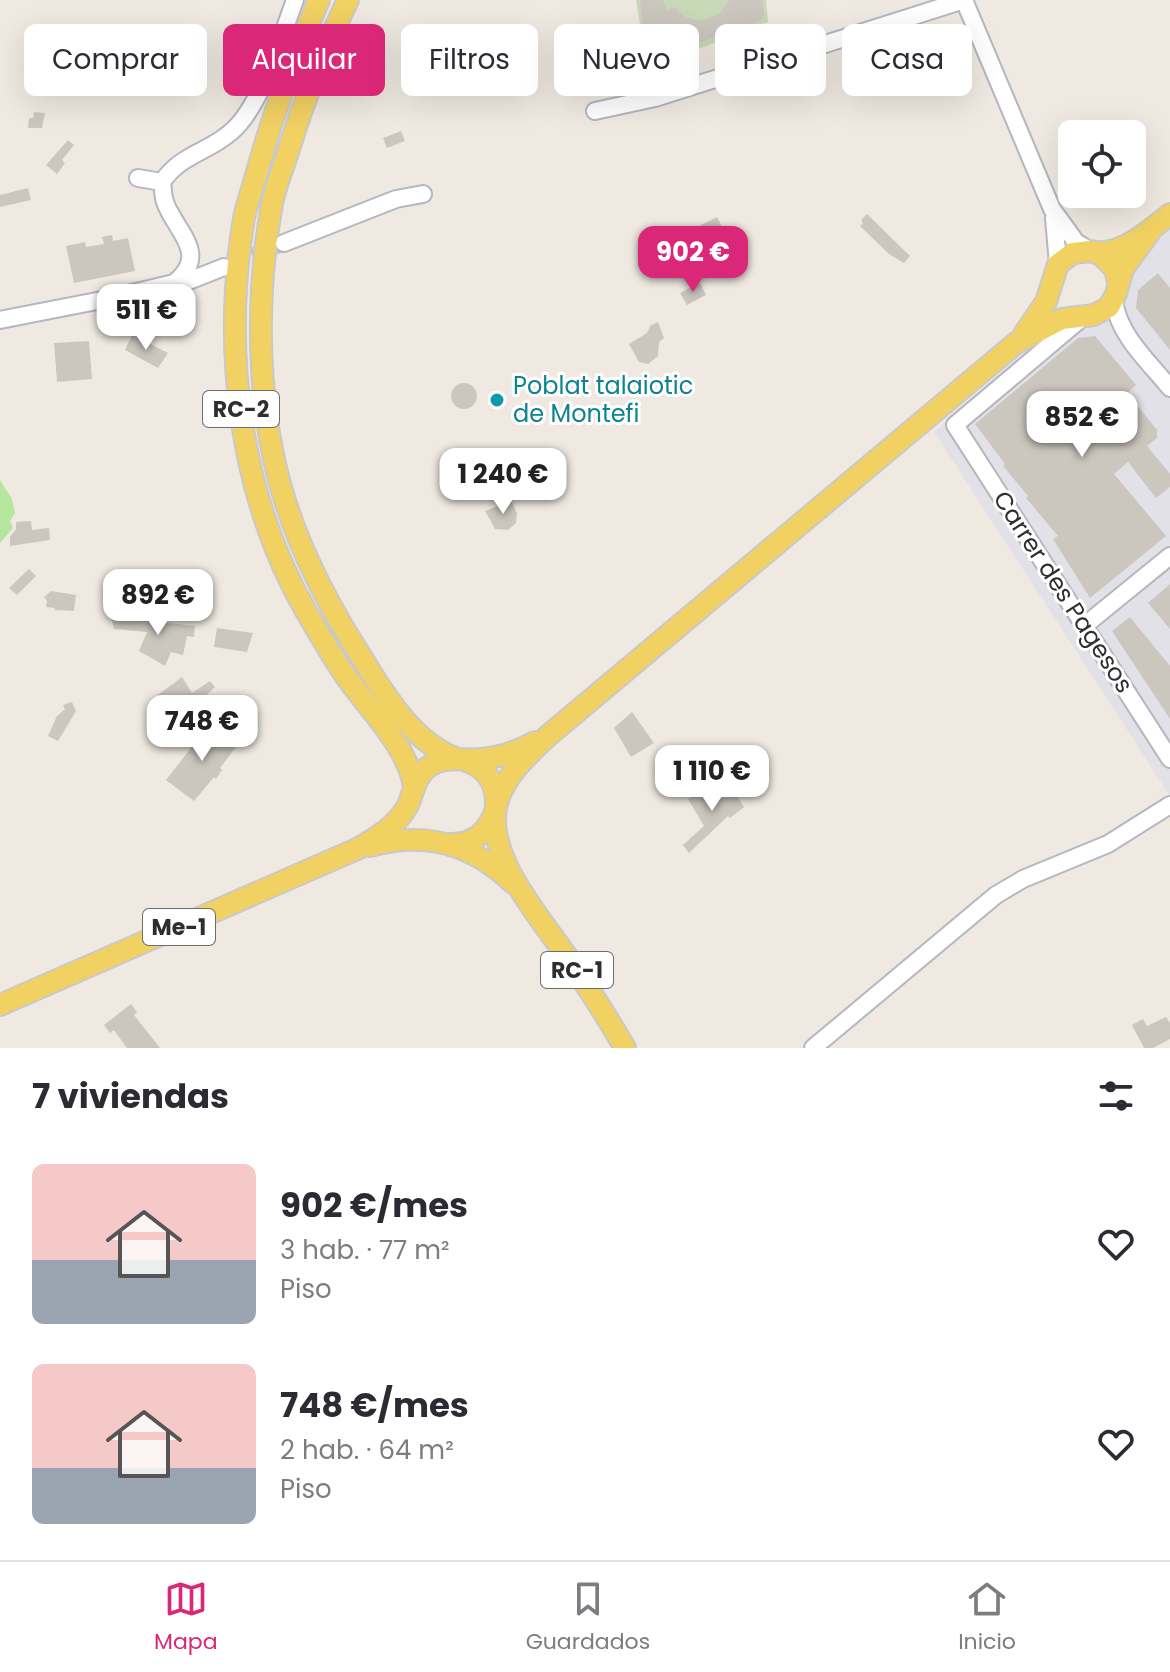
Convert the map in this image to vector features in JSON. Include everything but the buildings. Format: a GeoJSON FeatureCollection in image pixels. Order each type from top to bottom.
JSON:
{"type":"FeatureCollection","features":[{"type":"Feature","properties":{"kind":"main road","name":"RC-2"},"geometry":{"type":"LineString","coordinates":[[319,0],[289,68],[245,215],[236,286],[237,377],[249,464],[274,543],[305,609],[344,674],[407,760],[413,791]]}},
{"type":"Feature","properties":{"kind":"main road","name":"RC-2"},"geometry":{"type":"LineString","coordinates":[[348,0],[328,41],[297,123],[272,202],[263,280],[260,364],[263,393],[285,502],[329,605],[374,678],[409,725],[439,751],[461,760]]}},
{"type":"Feature","properties":{"kind":"main road","name":"Me-1"},"geometry":{"type":"LineString","coordinates":[[1016,343],[1041,310],[1055,273],[1073,253],[1108,252],[1152,229],[1170,214]]}},
{"type":"Feature","properties":{"kind":"main road","name":"Me-1"},"geometry":{"type":"LineString","coordinates":[[357,849],[417,838],[443,843],[463,843],[475,838],[490,824],[504,786],[514,771],[549,735],[1016,343],[1052,323],[1102,312],[1116,291],[1132,254],[1152,229]]}},
{"type":"Feature","properties":{"kind":"main road"},"geometry":{"type":"LineString","coordinates":[[1093,252],[1111,263],[1116,291]]}},
{"type":"Feature","properties":{"kind":"main road"},"geometry":{"type":"LineString","coordinates":[[1055,273],[1057,302],[1067,312],[1086,316]]}},
{"type":"Feature","properties":{"kind":"main road","name":"Me-1"},"geometry":{"type":"LineString","coordinates":[[0,1005],[357,849],[393,825],[402,815],[427,768],[447,759],[503,756],[549,735]]}},
{"type":"Feature","properties":{"kind":"main road"},"geometry":{"type":"LineString","coordinates":[[461,760],[476,765],[486,774],[494,786],[496,808]]}},
{"type":"Feature","properties":{"kind":"main road"},"geometry":{"type":"LineString","coordinates":[[413,791],[412,809],[417,823],[426,834],[443,843]]}},
{"type":"Feature","properties":{"kind":"main road","name":"RC-1"},"geometry":{"type":"LineString","coordinates":[[496,808],[495,824],[501,850],[524,895],[576,969],[625,1048]]}},
{"type":"Feature","properties":{"kind":"main road","name":"RC-1"},"geometry":{"type":"LineString","coordinates":[[443,843],[461,848],[501,872],[524,895]]}},
{"type":"Feature","properties":{"kind":"street"},"geometry":{"type":"LineString","coordinates":[[174,283],[186,270],[191,258],[190,248],[165,203],[162,182],[171,168],[230,133],[241,122],[270,64],[295,0]]}},
{"type":"Feature","properties":{"kind":"street"},"geometry":{"type":"LineString","coordinates":[[595,111],[655,98],[964,0],[1052,209],[1057,234],[1055,273]]}},
{"type":"Feature","properties":{"kind":"street"},"geometry":{"type":"LineString","coordinates":[[138,178],[162,182]]}},
{"type":"Feature","properties":{"kind":"street"},"geometry":{"type":"LineString","coordinates":[[284,243],[396,199],[423,194]]}},
{"type":"Feature","properties":{"kind":"street"},"geometry":{"type":"LineString","coordinates":[[1052,209],[1076,242],[1093,252]]}},
{"type":"Feature","properties":{"kind":"street"},"geometry":{"type":"LineString","coordinates":[[0,320],[181,284],[224,267]]}},
{"type":"Feature","properties":{"kind":"street"},"geometry":{"type":"LineString","coordinates":[[1116,291],[1116,313],[1128,336],[1170,388]]}},
{"type":"Feature","properties":{"kind":"street"},"geometry":{"type":"LineString","coordinates":[[1086,316],[1110,323],[1128,336]]}},
{"type":"Feature","properties":{"kind":"street","name":"Carrer des Pagesos"},"geometry":{"type":"LineString","coordinates":[[1086,316],[955,425],[1170,759]]}},
{"type":"Feature","properties":{"kind":"street"},"geometry":{"type":"LineString","coordinates":[[1084,626],[1170,556]]}},
{"type":"Feature","properties":{"kind":"street"},"geometry":{"type":"LineString","coordinates":[[813,1048],[996,895],[1023,879],[1108,844],[1170,805]]}},
{"type":"Feature","properties":{"kind":"shaded area"},"geometry":{"type":"Polygon","coordinates":[[[1170,228],[1170,796],[934,432],[1042,336],[1102,325],[1122,306],[1126,280],[1143,250],[1170,228]]]}},
{"type":"Feature","properties":{"kind":"green space"},"geometry":{"type":"Polygon","coordinates":[[[636,0],[766,0],[768,22],[715,24],[715,43],[699,49],[699,24],[640,24],[636,0]]]}},
{"type":"Feature","properties":{"kind":"green space"},"geometry":{"type":"Polygon","coordinates":[[[0,480],[12,499],[15,513],[10,521],[13,528],[0,543],[0,480]]]}},
{"type":"Feature","properties":{"kind":"tunnel"},"geometry":{"type":"LineString","coordinates":[[230,265],[284,243]]}},
{"type":"Feature","properties":{"kind":"place","name":"Poblat talaiotic de Montefi"},"geometry":{"type":"Point","coordinates":[497,400]}}]}
